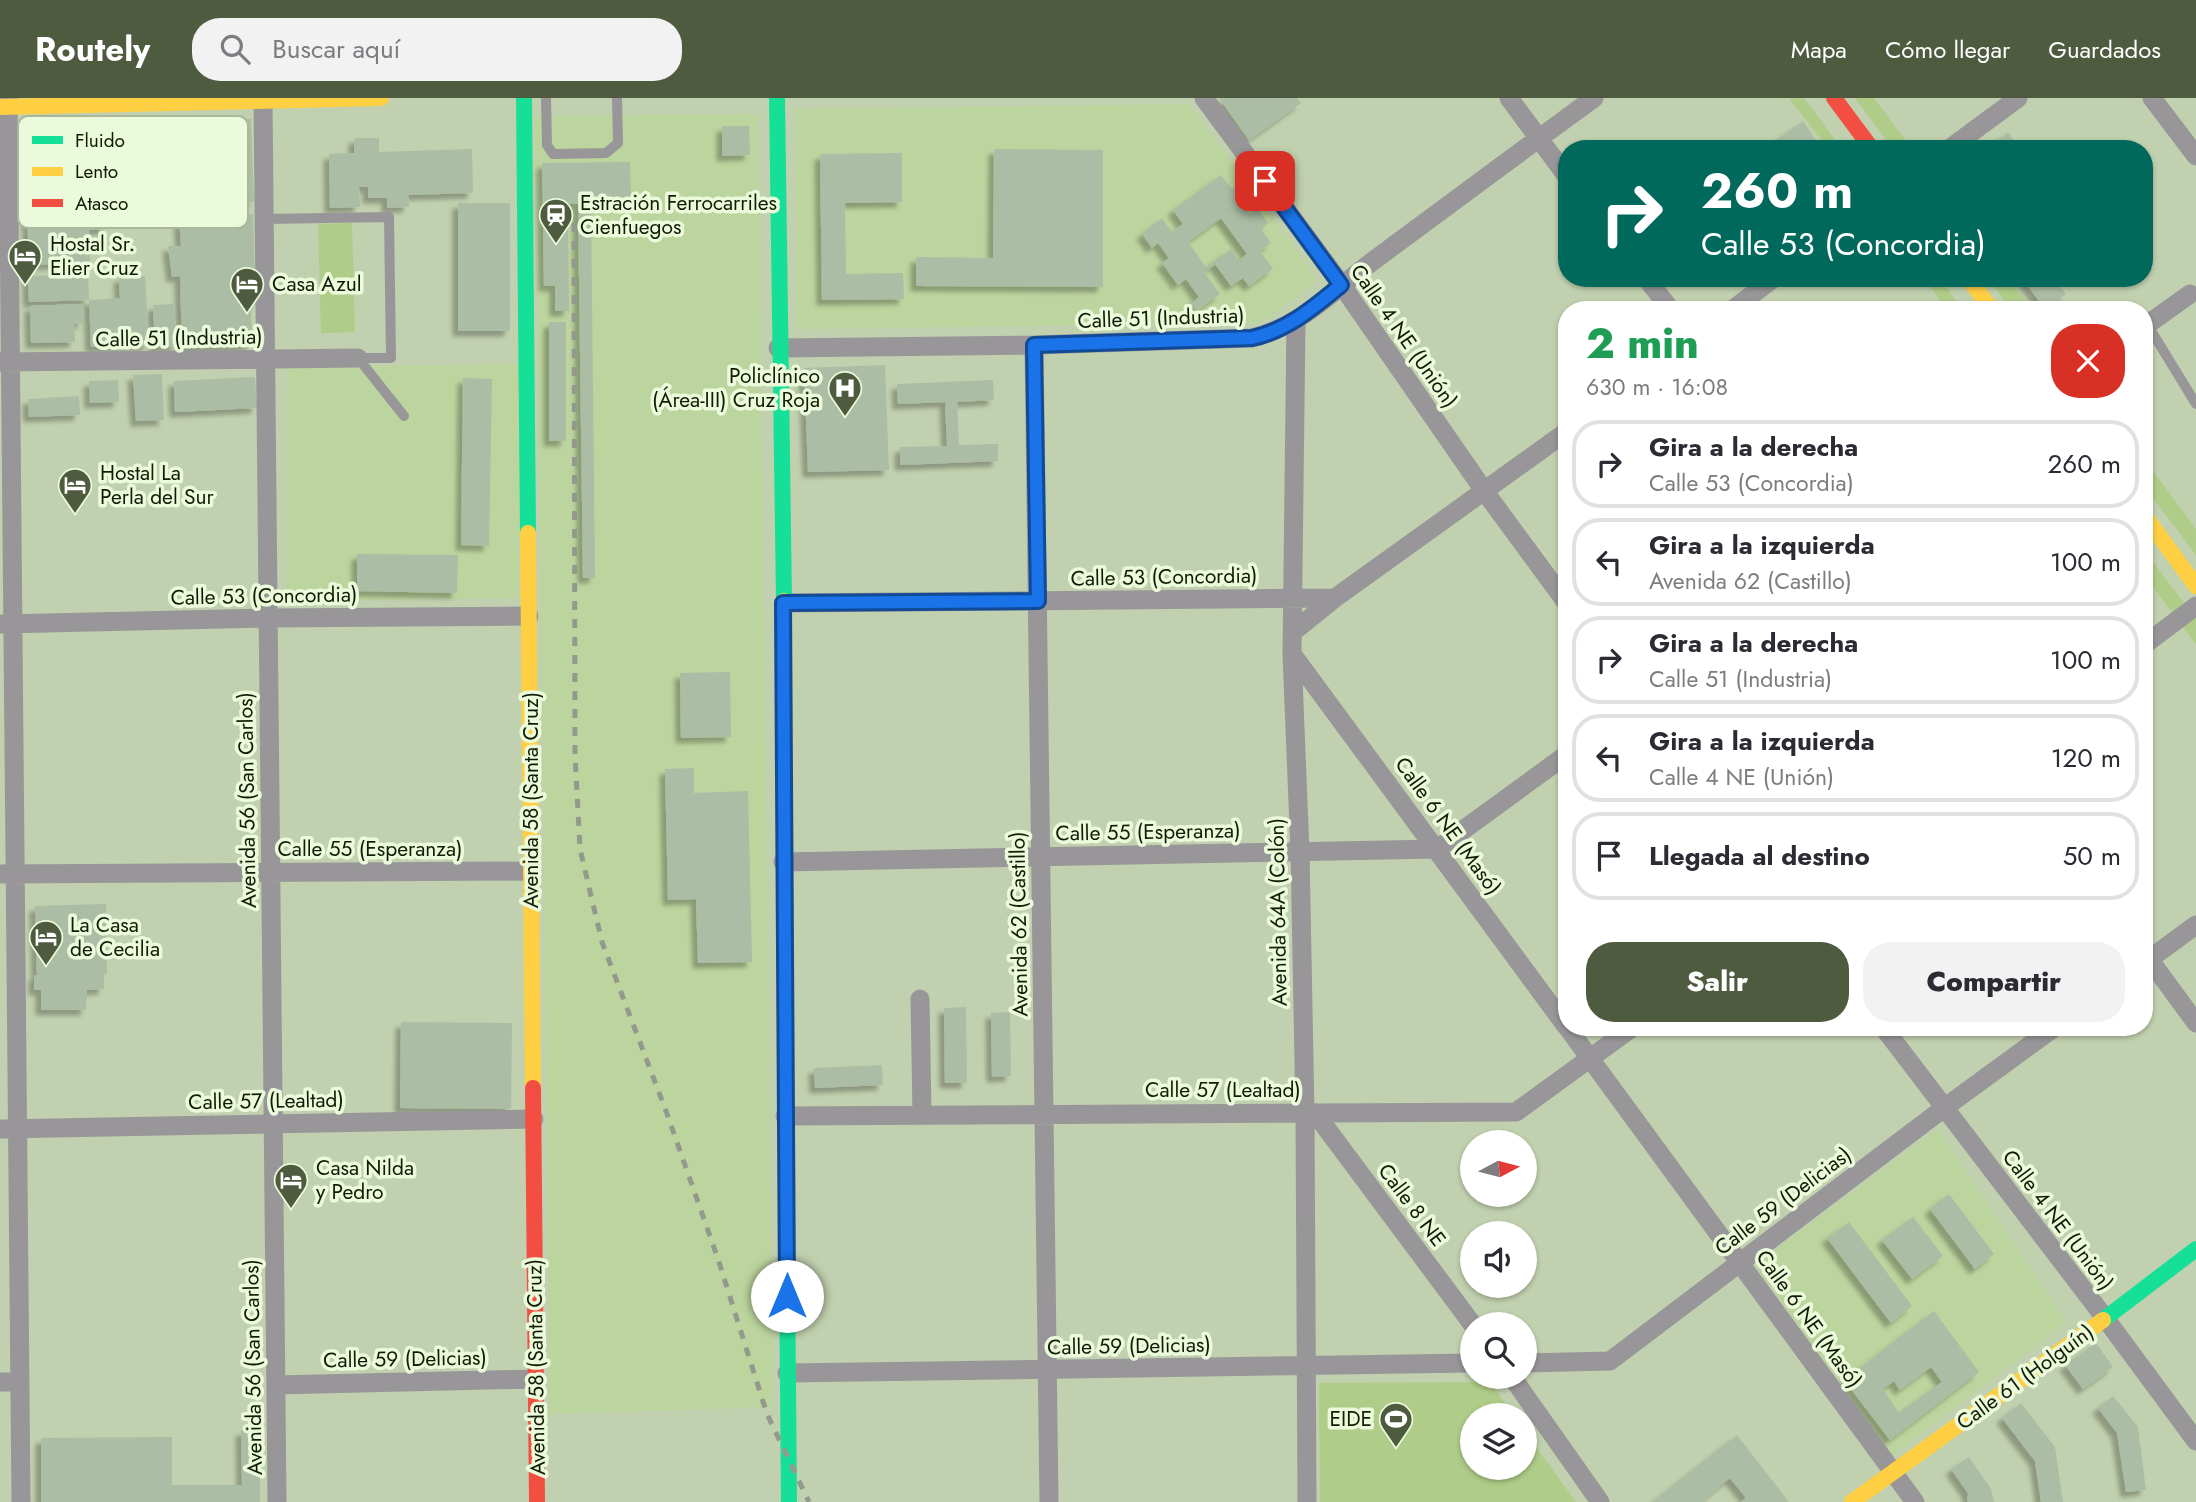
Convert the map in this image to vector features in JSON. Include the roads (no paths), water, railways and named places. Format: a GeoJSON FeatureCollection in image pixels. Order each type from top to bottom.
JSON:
{"type":"FeatureCollection","features":[{"type":"Feature","properties":{"kind":"street"},"geometry":{"type":"LineString","coordinates":[[21,1502],[10,1382],[5,104],[381,98]]}},
{"type":"Feature","properties":{"kind":"street","name":"Avenida 58 (Santa Cruz)"},"geometry":{"type":"LineString","coordinates":[[524,98],[537,1502]]}},
{"type":"Feature","properties":{"kind":"street"},"geometry":{"type":"LineString","coordinates":[[776,98],[783,603],[789,1502]]}},
{"type":"Feature","properties":{"kind":"street","name":"Calle 4 NE (Unión)"},"geometry":{"type":"LineString","coordinates":[[1204,98],[1341,285],[1485,492],[1558,591]]}},
{"type":"Feature","properties":{"kind":"street"},"geometry":{"type":"LineString","coordinates":[[1509,98],[1558,165]]}},
{"type":"Feature","properties":{"kind":"street","name":"Calle 51 (Industria)"},"geometry":{"type":"LineString","coordinates":[[778,348],[1034,345],[1252,338],[1270,334],[1296,321],[1594,98]]}},
{"type":"Feature","properties":{"kind":"street"},"geometry":{"type":"LineString","coordinates":[[1834,98],[1865,140]]}},
{"type":"Feature","properties":{"kind":"street"},"geometry":{"type":"LineString","coordinates":[[1961,140],[2018,98]]}},
{"type":"Feature","properties":{"kind":"street"},"geometry":{"type":"LineString","coordinates":[[2152,98],[2196,156]]}},
{"type":"Feature","properties":{"kind":"street","name":"Avenida 56 (San Carlos)"},"geometry":{"type":"LineString","coordinates":[[263,99],[277,1502]]}},
{"type":"Feature","properties":{"kind":"street"},"geometry":{"type":"LineString","coordinates":[[1653,287],[1664,301]]}},
{"type":"Feature","properties":{"kind":"street"},"geometry":{"type":"LineString","coordinates":[[1744,301],[1762,287]]}},
{"type":"Feature","properties":{"kind":"street"},"geometry":{"type":"LineString","coordinates":[[2153,320],[2190,294]]}},
{"type":"Feature","properties":{"kind":"street","name":"Avenida 64A (Colón)"},"geometry":{"type":"LineString","coordinates":[[1296,321],[1295,598],[1292,654],[1310,1113],[1307,1502]]}},
{"type":"Feature","properties":{"kind":"street","name":"Avenida 62 (Castillo)"},"geometry":{"type":"LineString","coordinates":[[1034,345],[1049,1502]]}},
{"type":"Feature","properties":{"kind":"street","name":"Calle 51 (Industria)"},"geometry":{"type":"LineString","coordinates":[[5,362],[358,358]]}},
{"type":"Feature","properties":{"kind":"street"},"geometry":{"type":"LineString","coordinates":[[1294,631],[1335,598],[1558,438]]}},
{"type":"Feature","properties":{"kind":"street"},"geometry":{"type":"LineString","coordinates":[[2153,527],[2196,586]]}},
{"type":"Feature","properties":{"kind":"street","name":"Calle 53 (Concordia)"},"geometry":{"type":"LineString","coordinates":[[783,603],[1335,598]]}},
{"type":"Feature","properties":{"kind":"street"},"geometry":{"type":"LineString","coordinates":[[2153,638],[2196,606]]}},
{"type":"Feature","properties":{"kind":"street","name":"Calle 53 (Concordia)"},"geometry":{"type":"LineString","coordinates":[[6,624],[529,616]]}},
{"type":"Feature","properties":{"kind":"street","name":"Calle 6 NE (Masó)"},"geometry":{"type":"LineString","coordinates":[[1292,654],[1558,1014]]}},
{"type":"Feature","properties":{"kind":"street"},"geometry":{"type":"LineString","coordinates":[[1437,849],[1558,761]]}},
{"type":"Feature","properties":{"kind":"street","name":"Calle 55 (Esperanza)"},"geometry":{"type":"LineString","coordinates":[[783,862],[1437,849]]}},
{"type":"Feature","properties":{"kind":"street","name":"Calle 55 (Esperanza)"},"geometry":{"type":"LineString","coordinates":[[8,874],[531,871]]}},
{"type":"Feature","properties":{"kind":"street"},"geometry":{"type":"LineString","coordinates":[[2153,953],[2196,925]]}},
{"type":"Feature","properties":{"kind":"street"},"geometry":{"type":"LineString","coordinates":[[2153,968],[2196,1023]]}},
{"type":"Feature","properties":{"kind":"street"},"geometry":{"type":"LineString","coordinates":[[920,999],[922,1115]]}},
{"type":"Feature","properties":{"kind":"street","name":"Calle 6 NE (Masó)"},"geometry":{"type":"LineString","coordinates":[[1574,1036],[1915,1502]]}},
{"type":"Feature","properties":{"kind":"street","name":"Calle 57 (Lealtad)"},"geometry":{"type":"LineString","coordinates":[[785,1116],[1516,1112],[1622,1036]]}},
{"type":"Feature","properties":{"kind":"street","name":"Calle 4 NE (Unión)"},"geometry":{"type":"LineString","coordinates":[[1890,1036],[2196,1441]]}},
{"type":"Feature","properties":{"kind":"street","name":"Calle 59 (Delicias)"},"geometry":{"type":"LineString","coordinates":[[1537,1363],[1610,1361],[2043,1036]]}},
{"type":"Feature","properties":{"kind":"street","name":"Calle 8 NE"},"geometry":{"type":"LineString","coordinates":[[1310,1113],[1463,1312]]}},
{"type":"Feature","properties":{"kind":"street","name":"Calle 57 (Lealtad)"},"geometry":{"type":"LineString","coordinates":[[9,1129],[534,1119]]}},
{"type":"Feature","properties":{"kind":"street","name":"Calle 61 (Holguín)"},"geometry":{"type":"LineString","coordinates":[[1852,1502],[2196,1249]]}},
{"type":"Feature","properties":{"kind":"street","name":"Calle 59 (Delicias)"},"geometry":{"type":"LineString","coordinates":[[787,1373],[1460,1363]]}},
{"type":"Feature","properties":{"kind":"street","name":"Calle 59 (Delicias)"},"geometry":{"type":"LineString","coordinates":[[276,1385],[536,1379]]}},
{"type":"Feature","properties":{"kind":"street"},"geometry":{"type":"LineString","coordinates":[[1520,1389],[1600,1502]]}},
{"type":"Feature","properties":{"kind":"lane"},"geometry":{"type":"LineString","coordinates":[[546,98],[547,145],[553,154],[606,153],[618,143],[617,98]]}},
{"type":"Feature","properties":{"kind":"lane"},"geometry":{"type":"LineString","coordinates":[[264,219],[389,217],[391,358],[358,358]]}},
{"type":"Feature","properties":{"kind":"lane"},"geometry":{"type":"LineString","coordinates":[[2153,336],[2196,404]]}},
{"type":"Feature","properties":{"kind":"lane"},"geometry":{"type":"LineString","coordinates":[[358,358],[404,416]]}},
{"type":"Feature","properties":{"kind":"railway"},"geometry":{"type":"LineString","coordinates":[[574,223],[575,755],[580,849],[602,942],[718,1259],[767,1414],[809,1502]]}},
{"type":"Feature","properties":{"kind":"place","name":"Estración Ferrocarriles Cienfuegos"},"geometry":{"type":"Point","coordinates":[556,245]}},
{"type":"Feature","properties":{"kind":"place","name":"Hostal Sr. Elier Cruz"},"geometry":{"type":"Point","coordinates":[25,286]}},
{"type":"Feature","properties":{"kind":"place","name":"Casa Azul"},"geometry":{"type":"Point","coordinates":[247,314]}},
{"type":"Feature","properties":{"kind":"place","name":"Policlínico (Área-III) Cruz Roja"},"geometry":{"type":"Point","coordinates":[845,418]}},
{"type":"Feature","properties":{"kind":"place","name":"Hostal La Perla del Sur"},"geometry":{"type":"Point","coordinates":[75,515]}},
{"type":"Feature","properties":{"kind":"place","name":"La Casa de Cecilia"},"geometry":{"type":"Point","coordinates":[46,967]}},
{"type":"Feature","properties":{"kind":"place","name":"Casa Nilda y Pedro"},"geometry":{"type":"Point","coordinates":[291,1210]}},
{"type":"Feature","properties":{"kind":"place","name":"EIDE"},"geometry":{"type":"Point","coordinates":[1396,1449]}}]}
